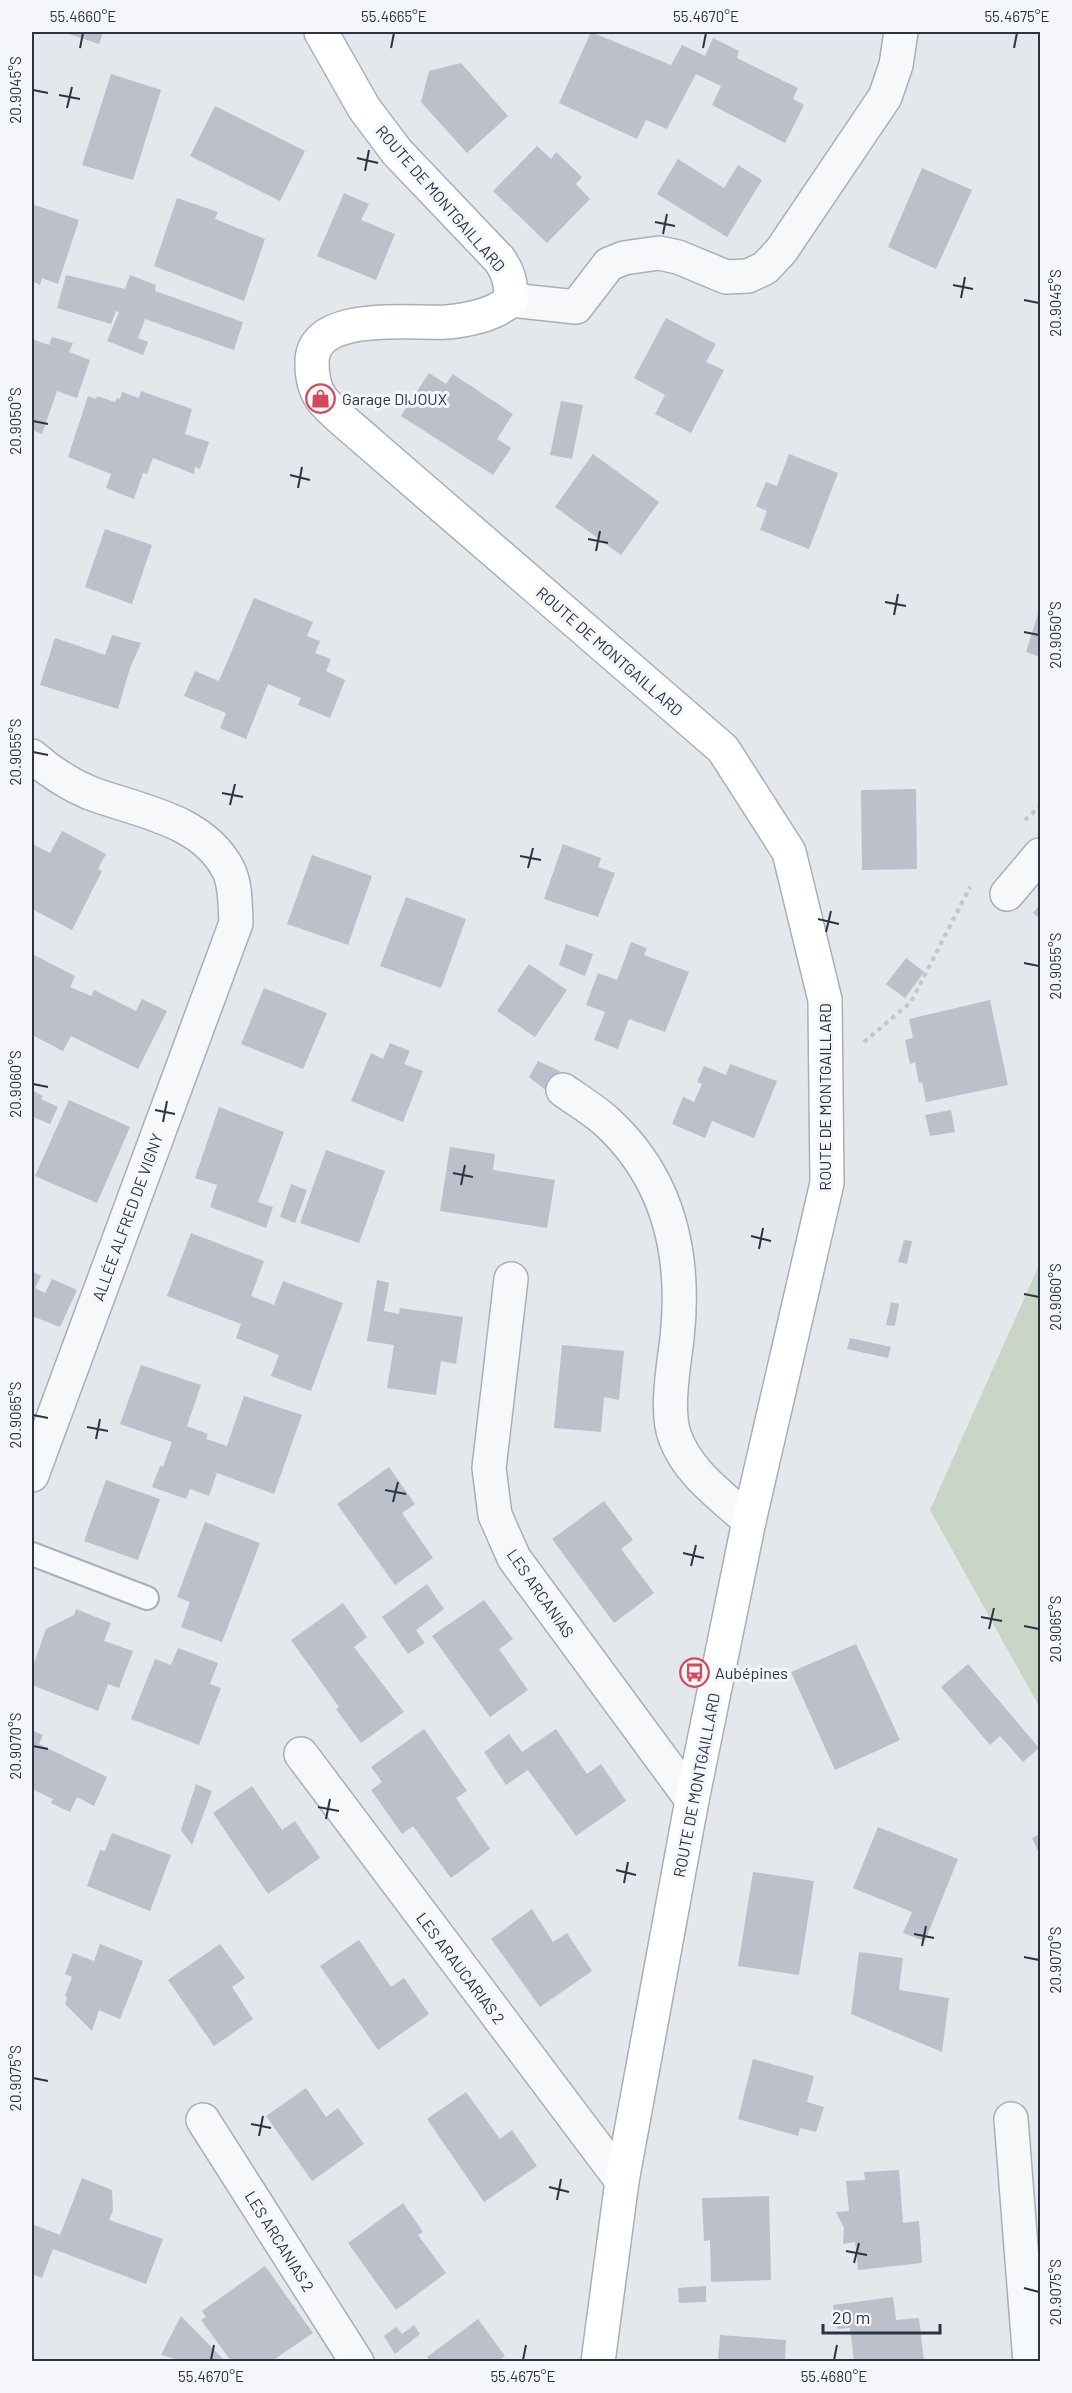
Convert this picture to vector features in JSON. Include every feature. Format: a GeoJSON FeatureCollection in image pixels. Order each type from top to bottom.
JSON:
{"type":"FeatureCollection","features":[{"type":"Feature","properties":{"kind":"street","name":"ROUTE DE MONTGAILLARD"},"geometry":{"type":"LineString","coordinates":[[321,32],[364,108],[397,152],[499,260],[508,272],[511,287],[511,300],[495,312],[448,322],[364,323],[339,328],[321,339],[312,355],[312,377],[321,398],[368,442],[723,749],[789,852],[825,1000],[827,1184],[749,1521],[692,1800],[622,2181],[598,2361]]}},
{"type":"Feature","properties":{"kind":"street"},"geometry":{"type":"LineString","coordinates":[[511,300],[576,307],[609,264],[641,255],[659,253],[678,256],[726,277],[748,276],[765,268],[781,251],[885,97],[896,65],[901,32]]}},
{"type":"Feature","properties":{"kind":"street","name":"ALLÉE ALFRED DE VIGNY"},"geometry":{"type":"LineString","coordinates":[[32,756],[51,772],[87,792],[160,817],[196,833],[214,849],[229,870],[235,897],[236,923],[32,1475]]}},
{"type":"Feature","properties":{"kind":"street"},"geometry":{"type":"LineString","coordinates":[[1007,894],[1041,855]]}},
{"type":"Feature","properties":{"kind":"street"},"geometry":{"type":"LineString","coordinates":[[563,1090],[606,1121],[641,1160],[662,1198],[673,1234],[679,1279],[678,1331],[670,1399],[674,1436],[693,1471],[749,1521]]}},
{"type":"Feature","properties":{"kind":"street","name":"LES ARCANIAS"},"geometry":{"type":"LineString","coordinates":[[511,1279],[489,1468],[495,1515],[514,1558],[692,1800]]}},
{"type":"Feature","properties":{"kind":"street","name":"LES ARAUCARIAS 2"},"geometry":{"type":"LineString","coordinates":[[301,1754],[622,2181]]}},
{"type":"Feature","properties":{"kind":"street"},"geometry":{"type":"LineString","coordinates":[[1011,2119],[1030,2361]]}},
{"type":"Feature","properties":{"kind":"street","name":"LES ARCANIAS 2"},"geometry":{"type":"LineString","coordinates":[[203,2120],[357,2361]]}},
{"type":"Feature","properties":{"kind":"lane"},"geometry":{"type":"LineString","coordinates":[[32,1554],[147,1598]]}},
{"type":"Feature","properties":{"kind":"path"},"geometry":{"type":"LineString","coordinates":[[1022,823],[1041,806]]}},
{"type":"Feature","properties":{"kind":"path"},"geometry":{"type":"LineString","coordinates":[[826,1073],[911,1002],[975,878]]}},
{"type":"Feature","properties":{"kind":"green space"},"geometry":{"type":"Polygon","coordinates":[[[1040,1263],[1040,1708],[930,1510],[1040,1263]]]}},
{"type":"Feature","properties":{"kind":"building"},"geometry":{"type":"Polygon","coordinates":[[[63,32],[103,32],[99,44],[63,32]]]}},
{"type":"Feature","properties":{"kind":"building"},"geometry":{"type":"Polygon","coordinates":[[[591,32],[671,65],[682,45],[705,56],[713,38],[739,51],[737,58],[798,88],[793,99],[804,105],[785,143],[712,105],[721,86],[696,74],[667,129],[646,120],[637,139],[559,103],[591,32]]]}},
{"type":"Feature","properties":{"kind":"building"},"geometry":{"type":"Polygon","coordinates":[[[461,63],[508,116],[467,153],[421,102],[429,71],[461,63]]]}},
{"type":"Feature","properties":{"kind":"building"},"geometry":{"type":"Polygon","coordinates":[[[111,74],[161,90],[133,180],[82,165],[111,74]]]}},
{"type":"Feature","properties":{"kind":"building"},"geometry":{"type":"Polygon","coordinates":[[[215,106],[305,151],[280,201],[190,156],[215,106]]]}},
{"type":"Feature","properties":{"kind":"building"},"geometry":{"type":"Polygon","coordinates":[[[537,146],[551,159],[556,152],[582,177],[576,184],[590,199],[547,243],[493,191],[537,146]]]}},
{"type":"Feature","properties":{"kind":"building"},"geometry":{"type":"Polygon","coordinates":[[[678,159],[724,188],[738,165],[762,180],[727,237],[657,194],[678,159]]]}},
{"type":"Feature","properties":{"kind":"building"},"geometry":{"type":"Polygon","coordinates":[[[922,168],[972,190],[936,269],[888,247],[922,168]]]}},
{"type":"Feature","properties":{"kind":"building"},"geometry":{"type":"Polygon","coordinates":[[[344,193],[369,204],[361,220],[395,234],[376,280],[317,256],[344,193]]]}},
{"type":"Feature","properties":{"kind":"building"},"geometry":{"type":"Polygon","coordinates":[[[177,198],[218,212],[215,219],[265,239],[244,301],[154,266],[177,198]]]}},
{"type":"Feature","properties":{"kind":"building"},"geometry":{"type":"Polygon","coordinates":[[[32,204],[79,220],[58,284],[42,278],[40,285],[32,281],[32,204]]]}},
{"type":"Feature","properties":{"kind":"building"},"geometry":{"type":"Polygon","coordinates":[[[66,275],[125,289],[130,275],[156,285],[155,291],[243,322],[234,350],[145,319],[138,338],[148,342],[143,355],[107,341],[119,312],[116,311],[111,324],[57,308],[66,275]]]}},
{"type":"Feature","properties":{"kind":"building"},"geometry":{"type":"Polygon","coordinates":[[[666,318],[716,344],[706,362],[724,370],[691,433],[655,414],[665,395],[634,378],[666,318]]]}},
{"type":"Feature","properties":{"kind":"building"},"geometry":{"type":"Polygon","coordinates":[[[52,337],[73,343],[69,352],[90,360],[77,398],[57,391],[42,434],[32,430],[32,339],[49,345],[52,337]]]}},
{"type":"Feature","properties":{"kind":"building"},"geometry":{"type":"Polygon","coordinates":[[[429,373],[446,384],[453,374],[513,414],[497,439],[511,448],[493,475],[401,416],[429,373]]]}},
{"type":"Feature","properties":{"kind":"building"},"geometry":{"type":"Polygon","coordinates":[[[141,391],[192,409],[185,434],[209,442],[200,469],[195,467],[194,474],[153,458],[147,474],[143,473],[134,499],[106,488],[111,474],[68,457],[88,396],[96,399],[97,396],[115,402],[117,398],[120,399],[122,392],[139,398],[141,391]]]}},
{"type":"Feature","properties":{"kind":"building"},"geometry":{"type":"Polygon","coordinates":[[[561,401],[583,405],[572,459],[550,455],[561,401]]]}},
{"type":"Feature","properties":{"kind":"building"},"geometry":{"type":"Polygon","coordinates":[[[593,454],[659,502],[621,555],[555,507],[593,454]]]}},
{"type":"Feature","properties":{"kind":"building"},"geometry":{"type":"Polygon","coordinates":[[[789,454],[838,473],[809,549],[760,530],[767,511],[756,506],[766,482],[777,486],[789,454]]]}},
{"type":"Feature","properties":{"kind":"building"},"geometry":{"type":"Polygon","coordinates":[[[105,529],[152,545],[132,604],[85,587],[105,529]]]}},
{"type":"Feature","properties":{"kind":"building"},"geometry":{"type":"Polygon","coordinates":[[[254,598],[313,622],[307,636],[320,641],[315,653],[331,659],[326,671],[345,680],[330,718],[298,705],[301,698],[268,684],[246,739],[220,728],[226,713],[184,696],[195,671],[219,681],[254,598]]]}},
{"type":"Feature","properties":{"kind":"building"},"geometry":{"type":"Polygon","coordinates":[[[1040,607],[1040,657],[1026,652],[1040,607]]]}},
{"type":"Feature","properties":{"kind":"building"},"geometry":{"type":"Polygon","coordinates":[[[112,635],[141,643],[130,668],[118,709],[40,685],[55,638],[105,655],[112,635]]]}},
{"type":"Feature","properties":{"kind":"building"},"geometry":{"type":"Polygon","coordinates":[[[916,789],[917,869],[862,870],[861,790],[916,789]]]}},
{"type":"Feature","properties":{"kind":"building"},"geometry":{"type":"Polygon","coordinates":[[[62,831],[106,854],[98,869],[102,871],[72,930],[32,909],[32,844],[50,853],[62,831]]]}},
{"type":"Feature","properties":{"kind":"building"},"geometry":{"type":"Polygon","coordinates":[[[563,844],[601,858],[598,867],[615,873],[598,917],[544,899],[563,844]]]}},
{"type":"Feature","properties":{"kind":"building"},"geometry":{"type":"Polygon","coordinates":[[[312,855],[372,876],[348,945],[287,924],[312,855]]]}},
{"type":"Feature","properties":{"kind":"building"},"geometry":{"type":"Polygon","coordinates":[[[406,897],[466,919],[441,988],[380,966],[406,897]]]}},
{"type":"Feature","properties":{"kind":"building"},"geometry":{"type":"Polygon","coordinates":[[[1040,904],[1040,919],[1033,913],[1040,904]]]}},
{"type":"Feature","properties":{"kind":"building"},"geometry":{"type":"Polygon","coordinates":[[[631,942],[647,948],[644,955],[689,972],[665,1032],[629,1019],[618,1049],[594,1040],[605,1012],[586,1005],[598,973],[617,980],[631,942]]]}},
{"type":"Feature","properties":{"kind":"building"},"geometry":{"type":"Polygon","coordinates":[[[566,944],[593,954],[585,976],[559,965],[566,944]]]}},
{"type":"Feature","properties":{"kind":"building"},"geometry":{"type":"Polygon","coordinates":[[[32,954],[75,976],[70,987],[91,996],[94,990],[136,1011],[142,999],[167,1011],[138,1069],[71,1036],[63,1051],[32,1035],[32,954]]]}},
{"type":"Feature","properties":{"kind":"building"},"geometry":{"type":"Polygon","coordinates":[[[906,958],[924,972],[905,998],[886,984],[906,958]]]}},
{"type":"Feature","properties":{"kind":"building"},"geometry":{"type":"Polygon","coordinates":[[[529,964],[567,990],[535,1037],[497,1011],[529,964]]]}},
{"type":"Feature","properties":{"kind":"building"},"geometry":{"type":"Polygon","coordinates":[[[264,988],[327,1013],[303,1069],[241,1044],[264,988]]]}},
{"type":"Feature","properties":{"kind":"building"},"geometry":{"type":"Polygon","coordinates":[[[990,1000],[1008,1085],[926,1102],[915,1062],[910,1064],[905,1040],[913,1038],[909,1019],[990,1000]]]}},
{"type":"Feature","properties":{"kind":"building"},"geometry":{"type":"Polygon","coordinates":[[[390,1043],[410,1051],[404,1064],[423,1071],[403,1122],[351,1101],[371,1053],[383,1059],[390,1043]]]}},
{"type":"Feature","properties":{"kind":"building"},"geometry":{"type":"Polygon","coordinates":[[[538,1061],[560,1071],[549,1093],[529,1077],[538,1061]]]}},
{"type":"Feature","properties":{"kind":"building"},"geometry":{"type":"Polygon","coordinates":[[[730,1064],[777,1081],[754,1138],[712,1121],[705,1138],[672,1124],[683,1097],[694,1102],[702,1084],[697,1082],[704,1066],[726,1075],[730,1064]]]}},
{"type":"Feature","properties":{"kind":"building"},"geometry":{"type":"Polygon","coordinates":[[[32,1090],[43,1096],[41,1099],[58,1107],[50,1124],[33,1117],[32,1120],[32,1090]]]}},
{"type":"Feature","properties":{"kind":"building"},"geometry":{"type":"Polygon","coordinates":[[[69,1100],[130,1127],[97,1203],[35,1176],[69,1100]]]}},
{"type":"Feature","properties":{"kind":"building"},"geometry":{"type":"Polygon","coordinates":[[[219,1107],[284,1132],[258,1202],[273,1207],[266,1228],[210,1207],[217,1185],[195,1178],[219,1107]]]}},
{"type":"Feature","properties":{"kind":"building"},"geometry":{"type":"Polygon","coordinates":[[[951,1110],[955,1132],[930,1136],[925,1115],[951,1110]]]}},
{"type":"Feature","properties":{"kind":"building"},"geometry":{"type":"Polygon","coordinates":[[[450,1147],[495,1154],[493,1170],[555,1180],[547,1228],[440,1211],[450,1147]]]}},
{"type":"Feature","properties":{"kind":"building"},"geometry":{"type":"Polygon","coordinates":[[[326,1150],[385,1171],[359,1243],[300,1223],[326,1150]]]}},
{"type":"Feature","properties":{"kind":"building"},"geometry":{"type":"Polygon","coordinates":[[[291,1184],[307,1190],[295,1223],[280,1217],[291,1184]]]}},
{"type":"Feature","properties":{"kind":"building"},"geometry":{"type":"Polygon","coordinates":[[[191,1233],[264,1261],[251,1296],[274,1305],[283,1281],[343,1303],[311,1391],[271,1376],[279,1355],[236,1338],[241,1324],[167,1296],[191,1233]]]}},
{"type":"Feature","properties":{"kind":"building"},"geometry":{"type":"Polygon","coordinates":[[[904,1240],[912,1241],[907,1264],[898,1262],[904,1240]]]}},
{"type":"Feature","properties":{"kind":"building"},"geometry":{"type":"Polygon","coordinates":[[[32,1271],[41,1276],[35,1288],[45,1293],[52,1279],[77,1290],[60,1327],[32,1316],[32,1271]]]}},
{"type":"Feature","properties":{"kind":"building"},"geometry":{"type":"Polygon","coordinates":[[[377,1280],[389,1283],[384,1311],[399,1314],[400,1308],[463,1317],[456,1364],[441,1361],[436,1395],[387,1388],[394,1345],[367,1341],[377,1280]]]}},
{"type":"Feature","properties":{"kind":"building"},"geometry":{"type":"Polygon","coordinates":[[[891,1302],[899,1304],[895,1326],[886,1325],[891,1302]]]}},
{"type":"Feature","properties":{"kind":"building"},"geometry":{"type":"Polygon","coordinates":[[[850,1338],[891,1347],[888,1358],[847,1349],[850,1338]]]}},
{"type":"Feature","properties":{"kind":"building"},"geometry":{"type":"Polygon","coordinates":[[[562,1345],[624,1351],[619,1400],[604,1397],[601,1432],[554,1428],[562,1345]]]}},
{"type":"Feature","properties":{"kind":"building"},"geometry":{"type":"Polygon","coordinates":[[[141,1365],[201,1385],[187,1426],[208,1434],[206,1439],[227,1446],[244,1396],[302,1415],[274,1494],[217,1473],[209,1496],[190,1489],[186,1499],[152,1487],[160,1466],[163,1467],[172,1442],[120,1424],[141,1365]]]}},
{"type":"Feature","properties":{"kind":"building"},"geometry":{"type":"Polygon","coordinates":[[[389,1467],[415,1504],[402,1513],[433,1558],[395,1585],[337,1504],[389,1467]]]}},
{"type":"Feature","properties":{"kind":"building"},"geometry":{"type":"Polygon","coordinates":[[[106,1480],[160,1499],[138,1560],[84,1541],[106,1480]]]}},
{"type":"Feature","properties":{"kind":"building"},"geometry":{"type":"Polygon","coordinates":[[[604,1501],[633,1540],[621,1549],[654,1593],[614,1623],[552,1539],[604,1501]]]}},
{"type":"Feature","properties":{"kind":"building"},"geometry":{"type":"Polygon","coordinates":[[[205,1522],[260,1543],[222,1642],[181,1627],[190,1602],[177,1597],[205,1522]]]}},
{"type":"Feature","properties":{"kind":"building"},"geometry":{"type":"Polygon","coordinates":[[[427,1584],[444,1609],[416,1630],[425,1643],[408,1654],[382,1617],[427,1584]]]}},
{"type":"Feature","properties":{"kind":"building"},"geometry":{"type":"Polygon","coordinates":[[[484,1600],[513,1639],[499,1649],[528,1690],[490,1717],[432,1636],[484,1600]]]}},
{"type":"Feature","properties":{"kind":"building"},"geometry":{"type":"Polygon","coordinates":[[[343,1603],[367,1637],[354,1647],[404,1712],[361,1743],[336,1709],[339,1707],[291,1640],[343,1603]]]}},
{"type":"Feature","properties":{"kind":"building"},"geometry":{"type":"Polygon","coordinates":[[[76,1609],[111,1623],[104,1641],[133,1651],[119,1688],[108,1684],[98,1711],[32,1685],[32,1669],[46,1629],[74,1615],[76,1609]]]}},
{"type":"Feature","properties":{"kind":"building"},"geometry":{"type":"Polygon","coordinates":[[[856,1644],[900,1740],[835,1770],[791,1672],[856,1644]]]}},
{"type":"Feature","properties":{"kind":"building"},"geometry":{"type":"Polygon","coordinates":[[[178,1648],[218,1663],[210,1684],[221,1688],[199,1745],[131,1719],[155,1659],[171,1665],[178,1648]]]}},
{"type":"Feature","properties":{"kind":"building"},"geometry":{"type":"Polygon","coordinates":[[[968,1664],[1039,1748],[1023,1762],[1000,1736],[990,1745],[941,1687],[968,1664]]]}},
{"type":"Feature","properties":{"kind":"building"},"geometry":{"type":"Polygon","coordinates":[[[424,1729],[467,1791],[456,1798],[490,1849],[451,1878],[413,1826],[402,1834],[371,1790],[382,1782],[371,1767],[424,1729]]]}},
{"type":"Feature","properties":{"kind":"building"},"geometry":{"type":"Polygon","coordinates":[[[556,1729],[587,1774],[601,1764],[626,1801],[576,1836],[528,1770],[506,1785],[484,1752],[509,1734],[522,1752],[556,1729]]]}},
{"type":"Feature","properties":{"kind":"building"},"geometry":{"type":"Polygon","coordinates":[[[32,1730],[43,1735],[39,1744],[107,1777],[94,1806],[77,1797],[70,1812],[51,1803],[53,1799],[32,1789],[32,1730]]]}},
{"type":"Feature","properties":{"kind":"building"},"geometry":{"type":"Polygon","coordinates":[[[196,1784],[212,1791],[192,1845],[181,1830],[196,1784]]]}},
{"type":"Feature","properties":{"kind":"building"},"geometry":{"type":"Polygon","coordinates":[[[252,1786],[282,1830],[295,1821],[320,1858],[268,1894],[213,1813],[252,1786]]]}},
{"type":"Feature","properties":{"kind":"building"},"geometry":{"type":"Polygon","coordinates":[[[878,1827],[958,1859],[925,1941],[903,1933],[912,1912],[853,1888],[878,1827]]]}},
{"type":"Feature","properties":{"kind":"building"},"geometry":{"type":"Polygon","coordinates":[[[112,1833],[171,1855],[150,1911],[87,1886],[100,1850],[105,1851],[112,1833]]]}},
{"type":"Feature","properties":{"kind":"building"},"geometry":{"type":"Polygon","coordinates":[[[1040,1834],[1040,1855],[1032,1838],[1040,1834]]]}},
{"type":"Feature","properties":{"kind":"building"},"geometry":{"type":"Polygon","coordinates":[[[753,1872],[814,1881],[799,1975],[738,1966],[753,1872]]]}},
{"type":"Feature","properties":{"kind":"building"},"geometry":{"type":"Polygon","coordinates":[[[532,1909],[553,1942],[567,1933],[592,1971],[540,2007],[491,1939],[532,1909]]]}},
{"type":"Feature","properties":{"kind":"building"},"geometry":{"type":"Polygon","coordinates":[[[359,1940],[391,1987],[404,1978],[429,2014],[378,2050],[320,1966],[359,1940]]]}},
{"type":"Feature","properties":{"kind":"building"},"geometry":{"type":"Polygon","coordinates":[[[100,1944],[143,1961],[120,2019],[99,2010],[92,2031],[65,2004],[67,1997],[65,1996],[72,1977],[65,1974],[73,1953],[94,1961],[100,1944]]]}},
{"type":"Feature","properties":{"kind":"building"},"geometry":{"type":"Polygon","coordinates":[[[220,1944],[245,1978],[232,1987],[253,2019],[214,2046],[168,1980],[220,1944]]]}},
{"type":"Feature","properties":{"kind":"building"},"geometry":{"type":"Polygon","coordinates":[[[859,1952],[903,1958],[899,1990],[949,1998],[942,2052],[851,2014],[859,1952]]]}},
{"type":"Feature","properties":{"kind":"building"},"geometry":{"type":"Polygon","coordinates":[[[753,2059],[814,2076],[807,2102],[824,2107],[816,2132],[800,2128],[798,2136],[738,2119],[753,2059]]]}},
{"type":"Feature","properties":{"kind":"building"},"geometry":{"type":"Polygon","coordinates":[[[306,2088],[326,2117],[338,2108],[364,2144],[312,2181],[266,2116],[306,2088]]]}},
{"type":"Feature","properties":{"kind":"building"},"geometry":{"type":"Polygon","coordinates":[[[466,2092],[500,2139],[512,2130],[537,2166],[484,2202],[427,2119],[466,2092]]]}},
{"type":"Feature","properties":{"kind":"building"},"geometry":{"type":"Polygon","coordinates":[[[899,2170],[903,2223],[919,2221],[922,2263],[858,2270],[855,2242],[843,2244],[844,2228],[836,2212],[849,2211],[846,2181],[865,2180],[864,2172],[899,2170]]]}},
{"type":"Feature","properties":{"kind":"building"},"geometry":{"type":"Polygon","coordinates":[[[82,2178],[112,2190],[113,2210],[109,2220],[163,2239],[146,2284],[53,2249],[42,2278],[32,2274],[32,2224],[60,2235],[82,2178]]]}},
{"type":"Feature","properties":{"kind":"building"},"geometry":{"type":"Polygon","coordinates":[[[769,2196],[771,2280],[711,2282],[710,2240],[704,2241],[702,2198],[769,2196]]]}},
{"type":"Feature","properties":{"kind":"building"},"geometry":{"type":"Polygon","coordinates":[[[403,2203],[423,2232],[418,2235],[446,2273],[396,2310],[348,2243],[403,2203]]]}},
{"type":"Feature","properties":{"kind":"building"},"geometry":{"type":"Polygon","coordinates":[[[265,2266],[313,2333],[272,2361],[231,2361],[201,2320],[206,2317],[202,2311],[265,2266]]]}},
{"type":"Feature","properties":{"kind":"building"},"geometry":{"type":"Polygon","coordinates":[[[706,2286],[706,2302],[679,2303],[678,2288],[706,2286]]]}},
{"type":"Feature","properties":{"kind":"building"},"geometry":{"type":"Polygon","coordinates":[[[893,2297],[896,2320],[919,2318],[924,2361],[854,2361],[850,2328],[837,2329],[833,2305],[893,2297]]]}},
{"type":"Feature","properties":{"kind":"building"},"geometry":{"type":"Polygon","coordinates":[[[181,2316],[225,2361],[183,2361],[161,2355],[181,2316]]]}},
{"type":"Feature","properties":{"kind":"building"},"geometry":{"type":"Polygon","coordinates":[[[478,2319],[505,2356],[498,2361],[431,2361],[427,2357],[478,2319]]]}},
{"type":"Feature","properties":{"kind":"building"},"geometry":{"type":"Polygon","coordinates":[[[414,2325],[420,2334],[395,2354],[384,2336],[396,2327],[402,2334],[414,2325]]]}},
{"type":"Feature","properties":{"kind":"building"},"geometry":{"type":"Polygon","coordinates":[[[720,2335],[786,2340],[785,2361],[718,2361],[720,2335]]]}},
{"type":"Feature","properties":{"kind":"place","name":"Garage DIJOUX"},"geometry":{"type":"Point","coordinates":[321,398]}},
{"type":"Feature","properties":{"kind":"place","name":"Aubépines"},"geometry":{"type":"Point","coordinates":[694,1672]}}]}
